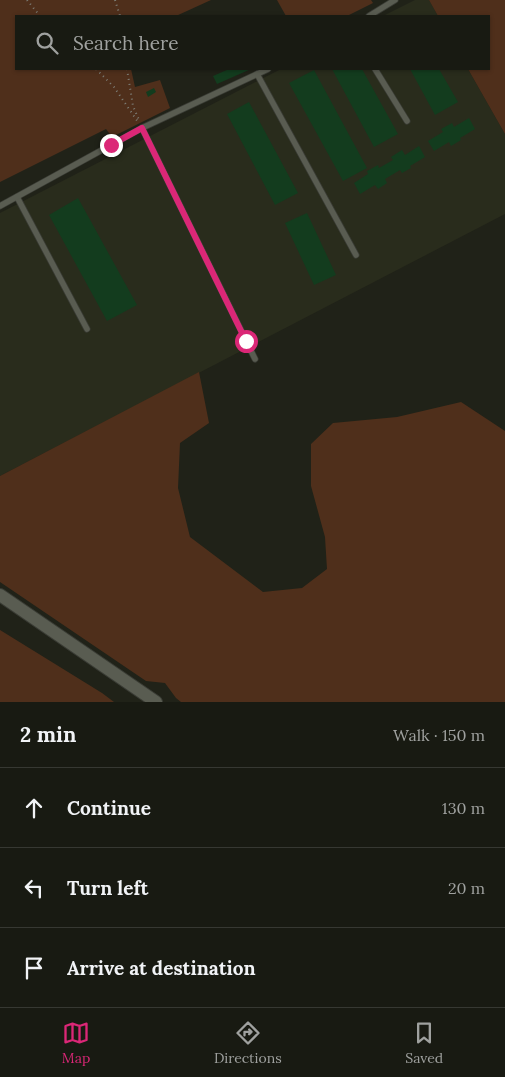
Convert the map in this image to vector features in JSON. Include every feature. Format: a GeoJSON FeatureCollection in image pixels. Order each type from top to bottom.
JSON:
{"type":"FeatureCollection","features":[{"type":"Feature","properties":{"kind":"street"},"geometry":{"type":"LineString","coordinates":[[0,594],[156,702]]}},
{"type":"Feature","properties":{"kind":"lane"},"geometry":{"type":"LineString","coordinates":[[371,15],[395,0]]}},
{"type":"Feature","properties":{"kind":"lane"},"geometry":{"type":"LineString","coordinates":[[0,206],[142,128],[266,70]]}},
{"type":"Feature","properties":{"kind":"lane"},"geometry":{"type":"LineString","coordinates":[[376,70],[407,121]]}},
{"type":"Feature","properties":{"kind":"lane"},"geometry":{"type":"LineString","coordinates":[[257,74],[356,255]]}},
{"type":"Feature","properties":{"kind":"lane"},"geometry":{"type":"LineString","coordinates":[[142,128],[255,359]]}},
{"type":"Feature","properties":{"kind":"lane"},"geometry":{"type":"LineString","coordinates":[[17,197],[86,329]]}},
{"type":"Feature","properties":{"kind":"path"},"geometry":{"type":"LineString","coordinates":[[27,0],[39,15]]}},
{"type":"Feature","properties":{"kind":"path"},"geometry":{"type":"LineString","coordinates":[[114,0],[120,15]]}},
{"type":"Feature","properties":{"kind":"path"},"geometry":{"type":"LineString","coordinates":[[97,70],[114,87],[142,128]]}},
{"type":"Feature","properties":{"kind":"path"},"geometry":{"type":"LineString","coordinates":[[128,70],[133,106],[142,128]]}},
{"type":"Feature","properties":{"kind":"shaded area"},"geometry":{"type":"Polygon","coordinates":[[[0,0],[211,0],[178,15],[15,15],[15,70],[131,70],[135,87],[160,80],[170,108],[112,137],[106,129],[0,182],[0,0]]]}},
{"type":"Feature","properties":{"kind":"shaded area"},"geometry":{"type":"Polygon","coordinates":[[[277,0],[371,0],[373,3],[349,15],[285,15],[277,0]]]}},
{"type":"Feature","properties":{"kind":"shaded area"},"geometry":{"type":"Polygon","coordinates":[[[415,0],[429,0],[437,15],[385,15],[415,0]]]}},
{"type":"Feature","properties":{"kind":"shaded area"},"geometry":{"type":"Polygon","coordinates":[[[429,0],[505,0],[505,134],[469,70],[490,70],[490,15],[437,15],[429,0]]]}},
{"type":"Feature","properties":{"kind":"shaded area"},"geometry":{"type":"Polygon","coordinates":[[[279,70],[469,70],[505,134],[505,214],[0,476],[0,213],[279,70]]]}},
{"type":"Feature","properties":{"kind":"shaded area"},"geometry":{"type":"Polygon","coordinates":[[[199,372],[209,423],[180,443],[178,488],[190,537],[263,592],[302,588],[327,569],[325,537],[311,486],[311,444],[333,423],[397,417],[461,402],[505,431],[505,702],[181,702],[165,683],[146,681],[0,582],[0,476],[199,372]]]}},
{"type":"Feature","properties":{"kind":"shaded area"},"geometry":{"type":"Polygon","coordinates":[[[0,630],[102,693],[114,702],[0,702],[0,630]]]}},
{"type":"Feature","properties":{"kind":"building"},"geometry":{"type":"Polygon","coordinates":[[[227,70],[249,70],[217,84],[213,76],[227,70]]]}},
{"type":"Feature","properties":{"kind":"building"},"geometry":{"type":"Polygon","coordinates":[[[314,70],[367,168],[343,181],[289,83],[314,70]]]}},
{"type":"Feature","properties":{"kind":"building"},"geometry":{"type":"Polygon","coordinates":[[[333,70],[363,70],[398,134],[374,147],[333,70]]]}},
{"type":"Feature","properties":{"kind":"building"},"geometry":{"type":"Polygon","coordinates":[[[411,70],[440,70],[458,102],[435,115],[411,70]]]}},
{"type":"Feature","properties":{"kind":"building"},"geometry":{"type":"Polygon","coordinates":[[[154,88],[156,92],[148,97],[146,92],[154,88]]]}},
{"type":"Feature","properties":{"kind":"building"},"geometry":{"type":"Polygon","coordinates":[[[249,102],[298,193],[275,205],[227,114],[249,102]]]}},
{"type":"Feature","properties":{"kind":"building"},"geometry":{"type":"Polygon","coordinates":[[[469,118],[475,129],[451,146],[449,142],[434,151],[428,141],[443,132],[441,129],[452,123],[454,127],[469,118]]]}},
{"type":"Feature","properties":{"kind":"building"},"geometry":{"type":"Polygon","coordinates":[[[419,146],[425,157],[402,173],[400,170],[385,179],[387,183],[378,189],[375,185],[360,194],[354,183],[368,174],[367,171],[378,165],[379,168],[393,160],[391,157],[402,150],[405,155],[419,146]]]}},
{"type":"Feature","properties":{"kind":"building"},"geometry":{"type":"Polygon","coordinates":[[[78,198],[137,305],[107,321],[49,215],[78,198]]]}},
{"type":"Feature","properties":{"kind":"building"},"geometry":{"type":"Polygon","coordinates":[[[307,213],[336,275],[314,285],[285,223],[307,213]]]}},
{"type":"Feature","properties":{"kind":"route"},"geometry":{"type":"LineString","coordinates":[[111,145],[142,128],[246,341]]}}]}
